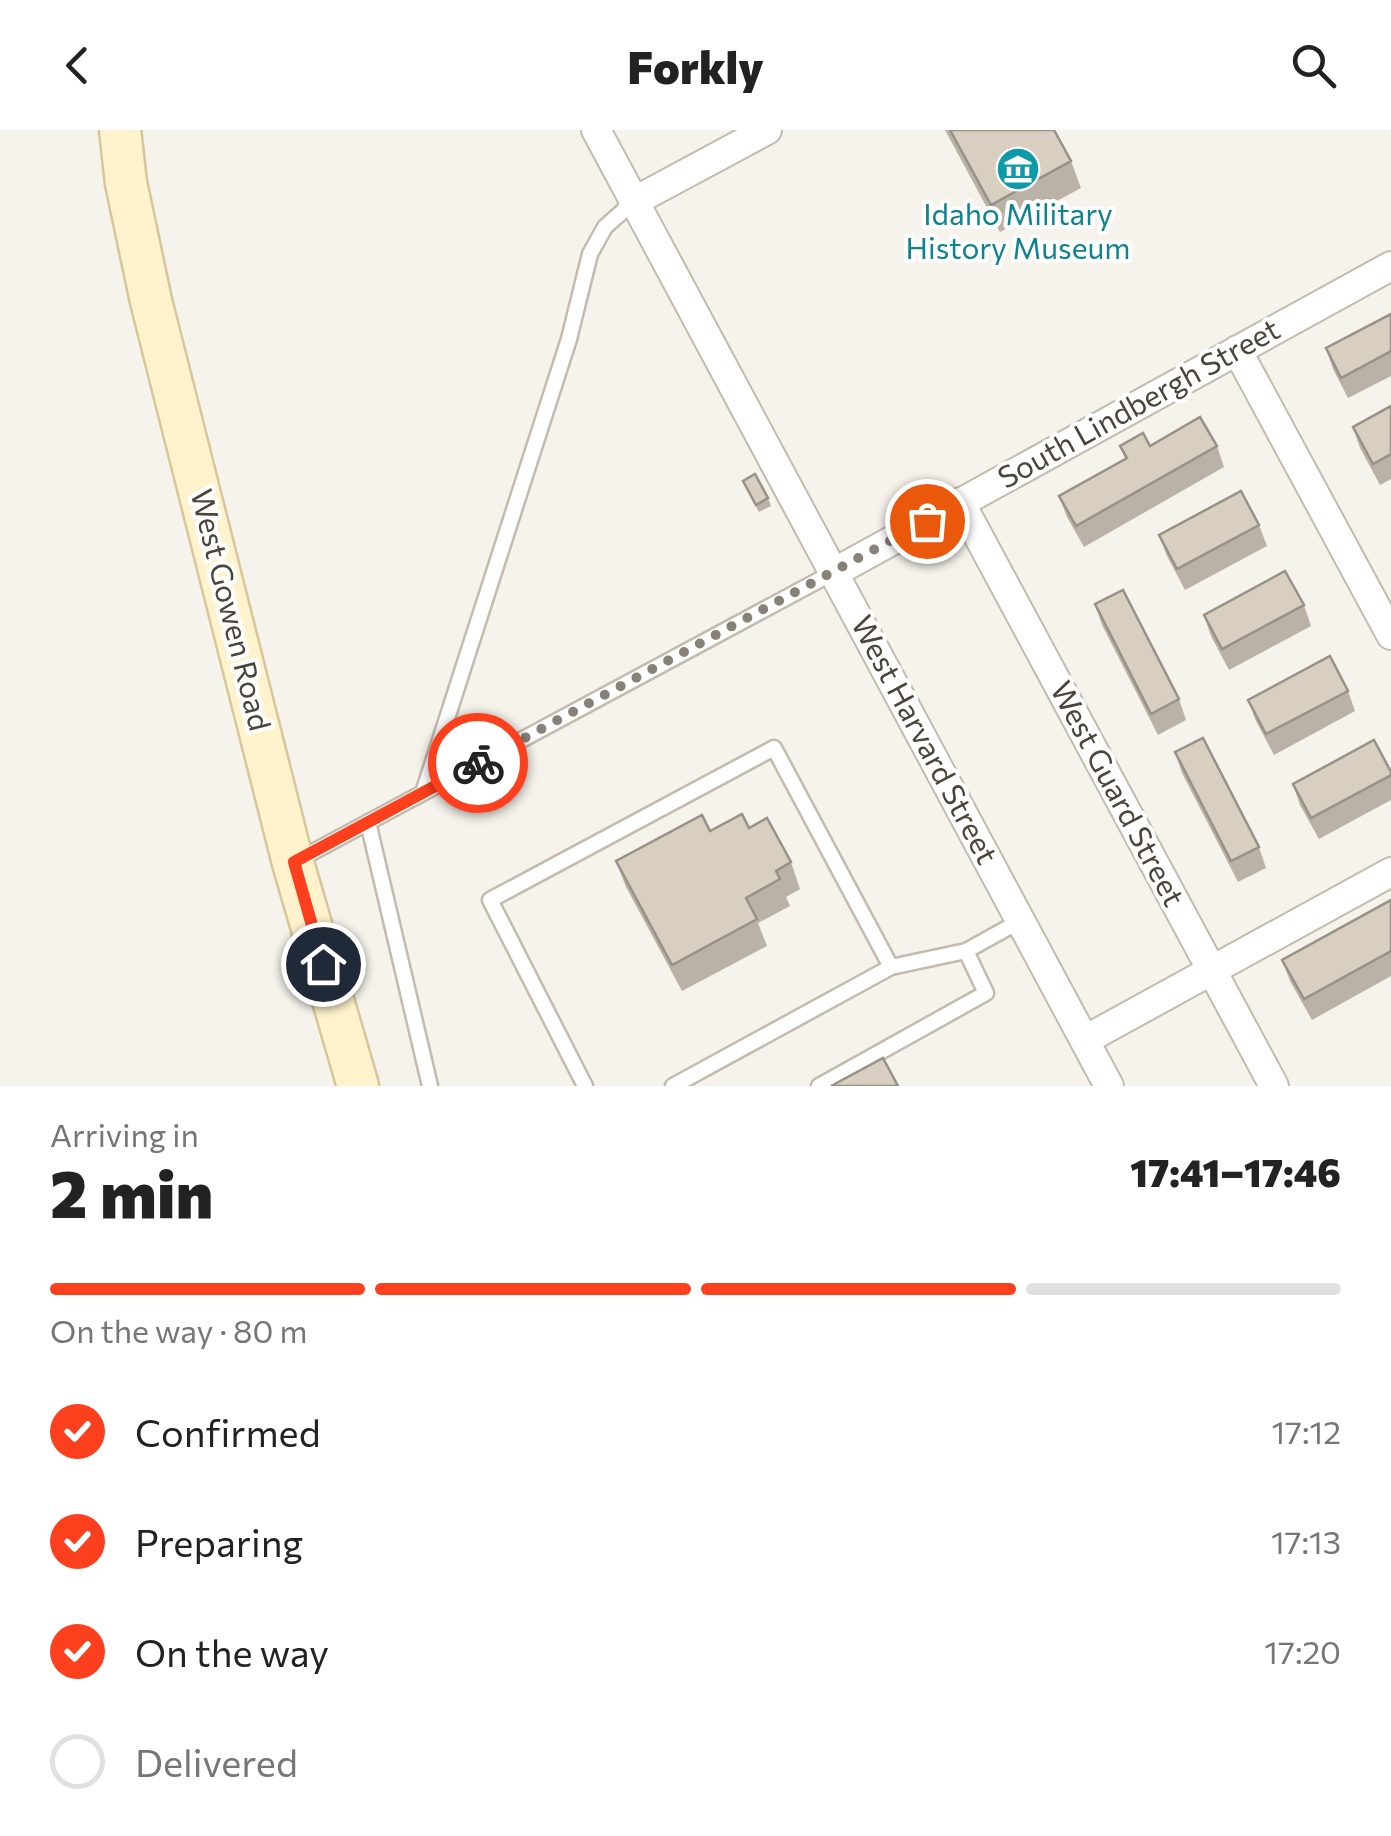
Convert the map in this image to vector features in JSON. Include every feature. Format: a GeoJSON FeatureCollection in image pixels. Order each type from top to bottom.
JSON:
{"type":"FeatureCollection","features":[{"type":"Feature","properties":{"kind":"main road","name":"West Gowen Road"},"geometry":{"type":"LineString","coordinates":[[120,130],[126,183],[151,301],[294,862],[358,1086]]}},
{"type":"Feature","properties":{"kind":"street","name":"West Harvard Street"},"geometry":{"type":"LineString","coordinates":[[596,130],[1109,1086]]}},
{"type":"Feature","properties":{"kind":"street"},"geometry":{"type":"LineString","coordinates":[[633,202],[767,130]]}},
{"type":"Feature","properties":{"kind":"street","name":"South Lindbergh Street"},"geometry":{"type":"LineString","coordinates":[[835,572],[1391,266]]}},
{"type":"Feature","properties":{"kind":"street"},"geometry":{"type":"LineString","coordinates":[[1237,350],[1391,634]]}},
{"type":"Feature","properties":{"kind":"street","name":"West Guard Street"},"geometry":{"type":"LineString","coordinates":[[960,502],[1274,1086]]}},
{"type":"Feature","properties":{"kind":"street"},"geometry":{"type":"LineString","coordinates":[[1085,1040],[1391,872]]}},
{"type":"Feature","properties":{"kind":"lane"},"geometry":{"type":"LineString","coordinates":[[422,793],[568,339],[590,254],[606,227],[633,202]]}},
{"type":"Feature","properties":{"kind":"lane"},"geometry":{"type":"LineString","coordinates":[[294,862],[835,572]]}},
{"type":"Feature","properties":{"kind":"lane"},"geometry":{"type":"LineString","coordinates":[[585,1086],[490,900],[774,748],[892,967]]}},
{"type":"Feature","properties":{"kind":"lane"},"geometry":{"type":"LineString","coordinates":[[368,822],[430,1086]]}},
{"type":"Feature","properties":{"kind":"lane"},"geometry":{"type":"LineString","coordinates":[[673,1086],[892,967],[966,952],[1020,920]]}},
{"type":"Feature","properties":{"kind":"lane"},"geometry":{"type":"LineString","coordinates":[[819,1086],[986,994],[966,952]]}},
{"type":"Feature","properties":{"kind":"building","name":"Idaho Military History Museum"},"geometry":{"type":"Polygon","coordinates":[[[950,130],[1054,130],[1071,161],[991,205],[950,130]]]}},
{"type":"Feature","properties":{"kind":"building"},"geometry":{"type":"Polygon","coordinates":[[[1391,314],[1391,351],[1341,378],[1326,348],[1391,314]]]}},
{"type":"Feature","properties":{"kind":"building"},"geometry":{"type":"Polygon","coordinates":[[[1391,406],[1391,454],[1373,464],[1353,427],[1391,406]]]}},
{"type":"Feature","properties":{"kind":"building"},"geometry":{"type":"Polygon","coordinates":[[[1200,417],[1217,446],[1076,526],[1059,496],[1127,458],[1120,446],[1143,433],[1150,446],[1200,417]]]}},
{"type":"Feature","properties":{"kind":"building"},"geometry":{"type":"Polygon","coordinates":[[[755,474],[768,498],[756,505],[743,481],[755,474]]]}},
{"type":"Feature","properties":{"kind":"building"},"geometry":{"type":"Polygon","coordinates":[[[1241,491],[1259,525],[1177,569],[1159,535],[1241,491]]]}},
{"type":"Feature","properties":{"kind":"building"},"geometry":{"type":"Polygon","coordinates":[[[1285,571],[1304,605],[1222,649],[1204,615],[1285,571]]]}},
{"type":"Feature","properties":{"kind":"building"},"geometry":{"type":"Polygon","coordinates":[[[1123,590],[1179,699],[1151,714],[1095,604],[1123,590]]]}},
{"type":"Feature","properties":{"kind":"building"},"geometry":{"type":"Polygon","coordinates":[[[1330,656],[1348,691],[1266,734],[1248,700],[1330,656]]]}},
{"type":"Feature","properties":{"kind":"building"},"geometry":{"type":"Polygon","coordinates":[[[1203,738],[1259,847],[1231,861],[1175,752],[1203,738]]]}},
{"type":"Feature","properties":{"kind":"building"},"geometry":{"type":"Polygon","coordinates":[[[1374,740],[1391,775],[1311,818],[1293,784],[1374,740]]]}},
{"type":"Feature","properties":{"kind":"building"},"geometry":{"type":"Polygon","coordinates":[[[742,814],[749,828],[767,818],[791,862],[776,871],[780,879],[746,898],[757,919],[672,965],[616,861],[702,815],[710,831],[742,814]]]}},
{"type":"Feature","properties":{"kind":"building"},"geometry":{"type":"Polygon","coordinates":[[[1391,900],[1391,951],[1304,999],[1282,960],[1391,900]]]}},
{"type":"Feature","properties":{"kind":"building"},"geometry":{"type":"Polygon","coordinates":[[[883,1058],[898,1086],[831,1086],[883,1058]]]}},
{"type":"Feature","properties":{"kind":"way so far"},"geometry":{"type":"LineString","coordinates":[[478,763],[927,521]]}},
{"type":"Feature","properties":{"kind":"place","name":"Idaho Military History Museum"},"geometry":{"type":"Point","coordinates":[1018,169]}},
{"type":"Feature","properties":{"kind":"route"},"geometry":{"type":"LineString","coordinates":[[323,964],[294,862],[478,763]]}}]}
